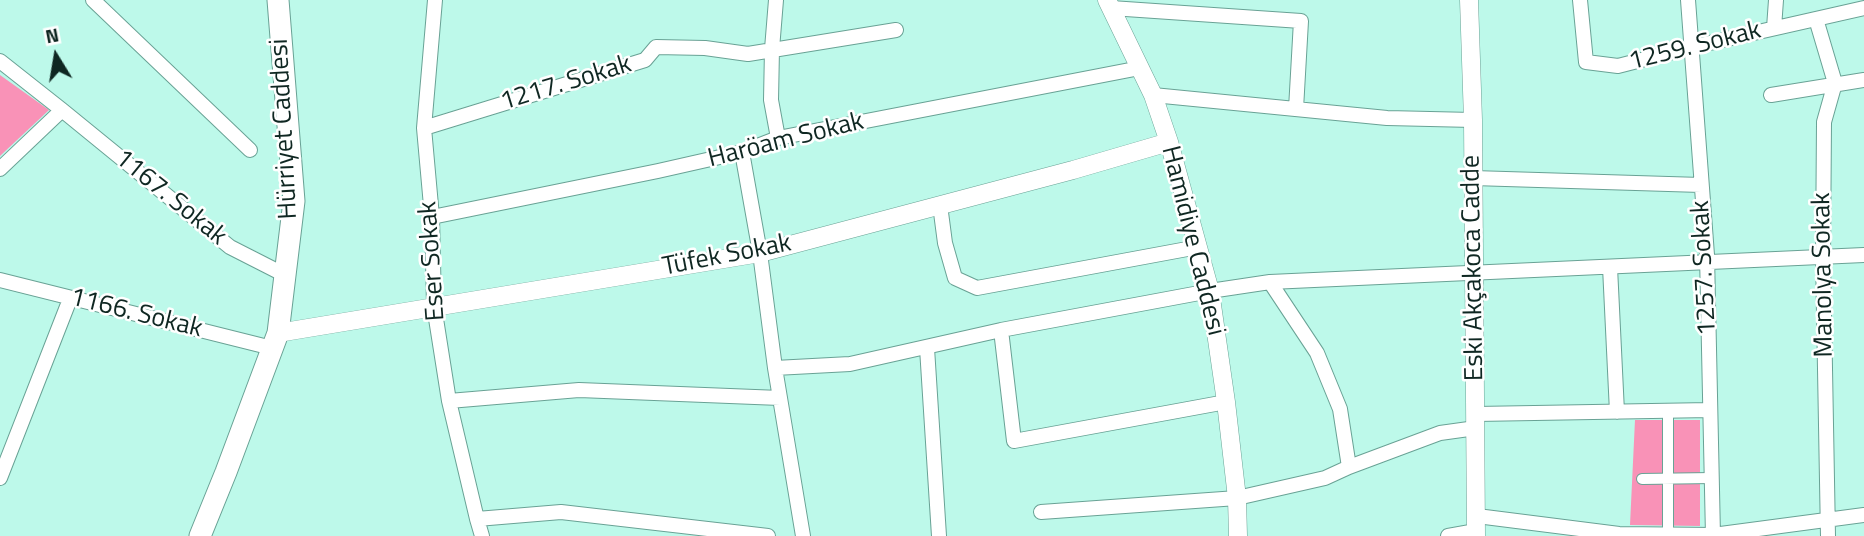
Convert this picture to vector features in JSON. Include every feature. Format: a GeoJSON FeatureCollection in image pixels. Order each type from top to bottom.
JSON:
{"type":"FeatureCollection","features":[{"type":"Feature","properties":{"kind":"main road","name":"Hürriyet Caddesi"},"geometry":{"type":"LineString","coordinates":[[200,536],[275,340],[285,275],[294,201],[278,0]]}},
{"type":"Feature","properties":{"kind":"street"},"geometry":{"type":"LineString","coordinates":[[93,0],[250,150]]}},
{"type":"Feature","properties":{"kind":"street","name":"Eser Sokak"},"geometry":{"type":"LineString","coordinates":[[435,0],[424,128],[432,217],[434,306],[449,401],[482,536]]}},
{"type":"Feature","properties":{"kind":"street"},"geometry":{"type":"LineString","coordinates":[[776,0],[771,100],[778,138]]}},
{"type":"Feature","properties":{"kind":"street","name":"Eski Akçakoca Cadde"},"geometry":{"type":"LineString","coordinates":[[1469,0],[1473,120],[1476,528]]}},
{"type":"Feature","properties":{"kind":"street","name":"1259. Sokak"},"geometry":{"type":"LineString","coordinates":[[1580,0],[1587,62],[1618,66],[1864,8]]}},
{"type":"Feature","properties":{"kind":"street","name":"1257. Sokak"},"geometry":{"type":"LineString","coordinates":[[1688,0],[1707,263],[1713,536]]}},
{"type":"Feature","properties":{"kind":"street"},"geometry":{"type":"LineString","coordinates":[[1774,28],[1776,0]]}},
{"type":"Feature","properties":{"kind":"street"},"geometry":{"type":"LineString","coordinates":[[1109,4],[1301,21],[1296,109]]}},
{"type":"Feature","properties":{"kind":"street","name":"Hamidiye Caddesi"},"geometry":{"type":"LineString","coordinates":[[1109,4],[1153,95],[1169,142],[1210,291],[1227,402],[1237,498],[1238,536]]}},
{"type":"Feature","properties":{"kind":"street"},"geometry":{"type":"LineString","coordinates":[[1816,19],[1835,83]]}},
{"type":"Feature","properties":{"kind":"street"},"geometry":{"type":"LineString","coordinates":[[772,49],[896,30]]}},
{"type":"Feature","properties":{"kind":"street","name":"1217. Sokak"},"geometry":{"type":"LineString","coordinates":[[424,128],[645,60],[656,47],[705,48],[748,54],[772,49]]}},
{"type":"Feature","properties":{"kind":"street","name":"1167. Sokak"},"geometry":{"type":"LineString","coordinates":[[0,61],[230,247],[285,275]]}},
{"type":"Feature","properties":{"kind":"street","name":"Haröam Sokak"},"geometry":{"type":"LineString","coordinates":[[432,217],[742,152],[778,138],[1140,68]]}},
{"type":"Feature","properties":{"kind":"street"},"geometry":{"type":"LineString","coordinates":[[1771,95],[1864,79]]}},
{"type":"Feature","properties":{"kind":"street","name":"Manolya Sokak"},"geometry":{"type":"LineString","coordinates":[[1828,529],[1823,257],[1824,122],[1835,83]]}},
{"type":"Feature","properties":{"kind":"street"},"geometry":{"type":"LineString","coordinates":[[1153,95],[1387,118],[1473,120]]}},
{"type":"Feature","properties":{"kind":"street"},"geometry":{"type":"LineString","coordinates":[[0,169],[62,110]]}},
{"type":"Feature","properties":{"kind":"street","name":"Tüfek Sokak"},"geometry":{"type":"LineString","coordinates":[[275,340],[434,306],[760,253],[1169,142]]}},
{"type":"Feature","properties":{"kind":"street"},"geometry":{"type":"LineString","coordinates":[[742,152],[803,536]]}},
{"type":"Feature","properties":{"kind":"street"},"geometry":{"type":"LineString","coordinates":[[1473,178],[1701,185]]}},
{"type":"Feature","properties":{"kind":"street"},"geometry":{"type":"LineString","coordinates":[[940,205],[945,243],[955,278],[978,288],[1198,247]]}},
{"type":"Feature","properties":{"kind":"street"},"geometry":{"type":"LineString","coordinates":[[775,368],[850,364],[1001,330],[1270,282],[1864,255]]}},
{"type":"Feature","properties":{"kind":"street"},"geometry":{"type":"LineString","coordinates":[[1610,267],[1617,412]]}},
{"type":"Feature","properties":{"kind":"street","name":"1166. Sokak"},"geometry":{"type":"LineString","coordinates":[[0,280],[70,299],[275,340]]}},
{"type":"Feature","properties":{"kind":"street"},"geometry":{"type":"LineString","coordinates":[[1270,282],[1317,353],[1340,409],[1349,467]]}},
{"type":"Feature","properties":{"kind":"street"},"geometry":{"type":"LineString","coordinates":[[0,478],[70,299]]}},
{"type":"Feature","properties":{"kind":"street"},"geometry":{"type":"LineString","coordinates":[[1001,330],[1014,441],[1227,402]]}},
{"type":"Feature","properties":{"kind":"street"},"geometry":{"type":"LineString","coordinates":[[927,348],[939,536]]}},
{"type":"Feature","properties":{"kind":"street"},"geometry":{"type":"LineString","coordinates":[[449,401],[579,390],[780,398]]}},
{"type":"Feature","properties":{"kind":"street"},"geometry":{"type":"LineString","coordinates":[[1041,512],[1237,498],[1325,478],[1476,421],[1617,412],[1710,410]]}},
{"type":"Feature","properties":{"kind":"street"},"geometry":{"type":"LineString","coordinates":[[1668,411],[1668,535]]}},
{"type":"Feature","properties":{"kind":"street"},"geometry":{"type":"LineString","coordinates":[[1642,479],[1712,478]]}},
{"type":"Feature","properties":{"kind":"street"},"geometry":{"type":"LineString","coordinates":[[477,519],[561,512],[768,536]]}},
{"type":"Feature","properties":{"kind":"street"},"geometry":{"type":"LineString","coordinates":[[1448,536],[1476,528],[1713,536],[1828,529],[1864,515]]}},
{"type":"Feature","properties":{"kind":"shaded area"},"geometry":{"type":"Polygon","coordinates":[[[0,75],[49,110],[0,156],[0,75]]]}},
{"type":"Feature","properties":{"kind":"shaded area"},"geometry":{"type":"Polygon","coordinates":[[[1635,420],[1700,420],[1700,526],[1630,525],[1635,420]]]}}]}
